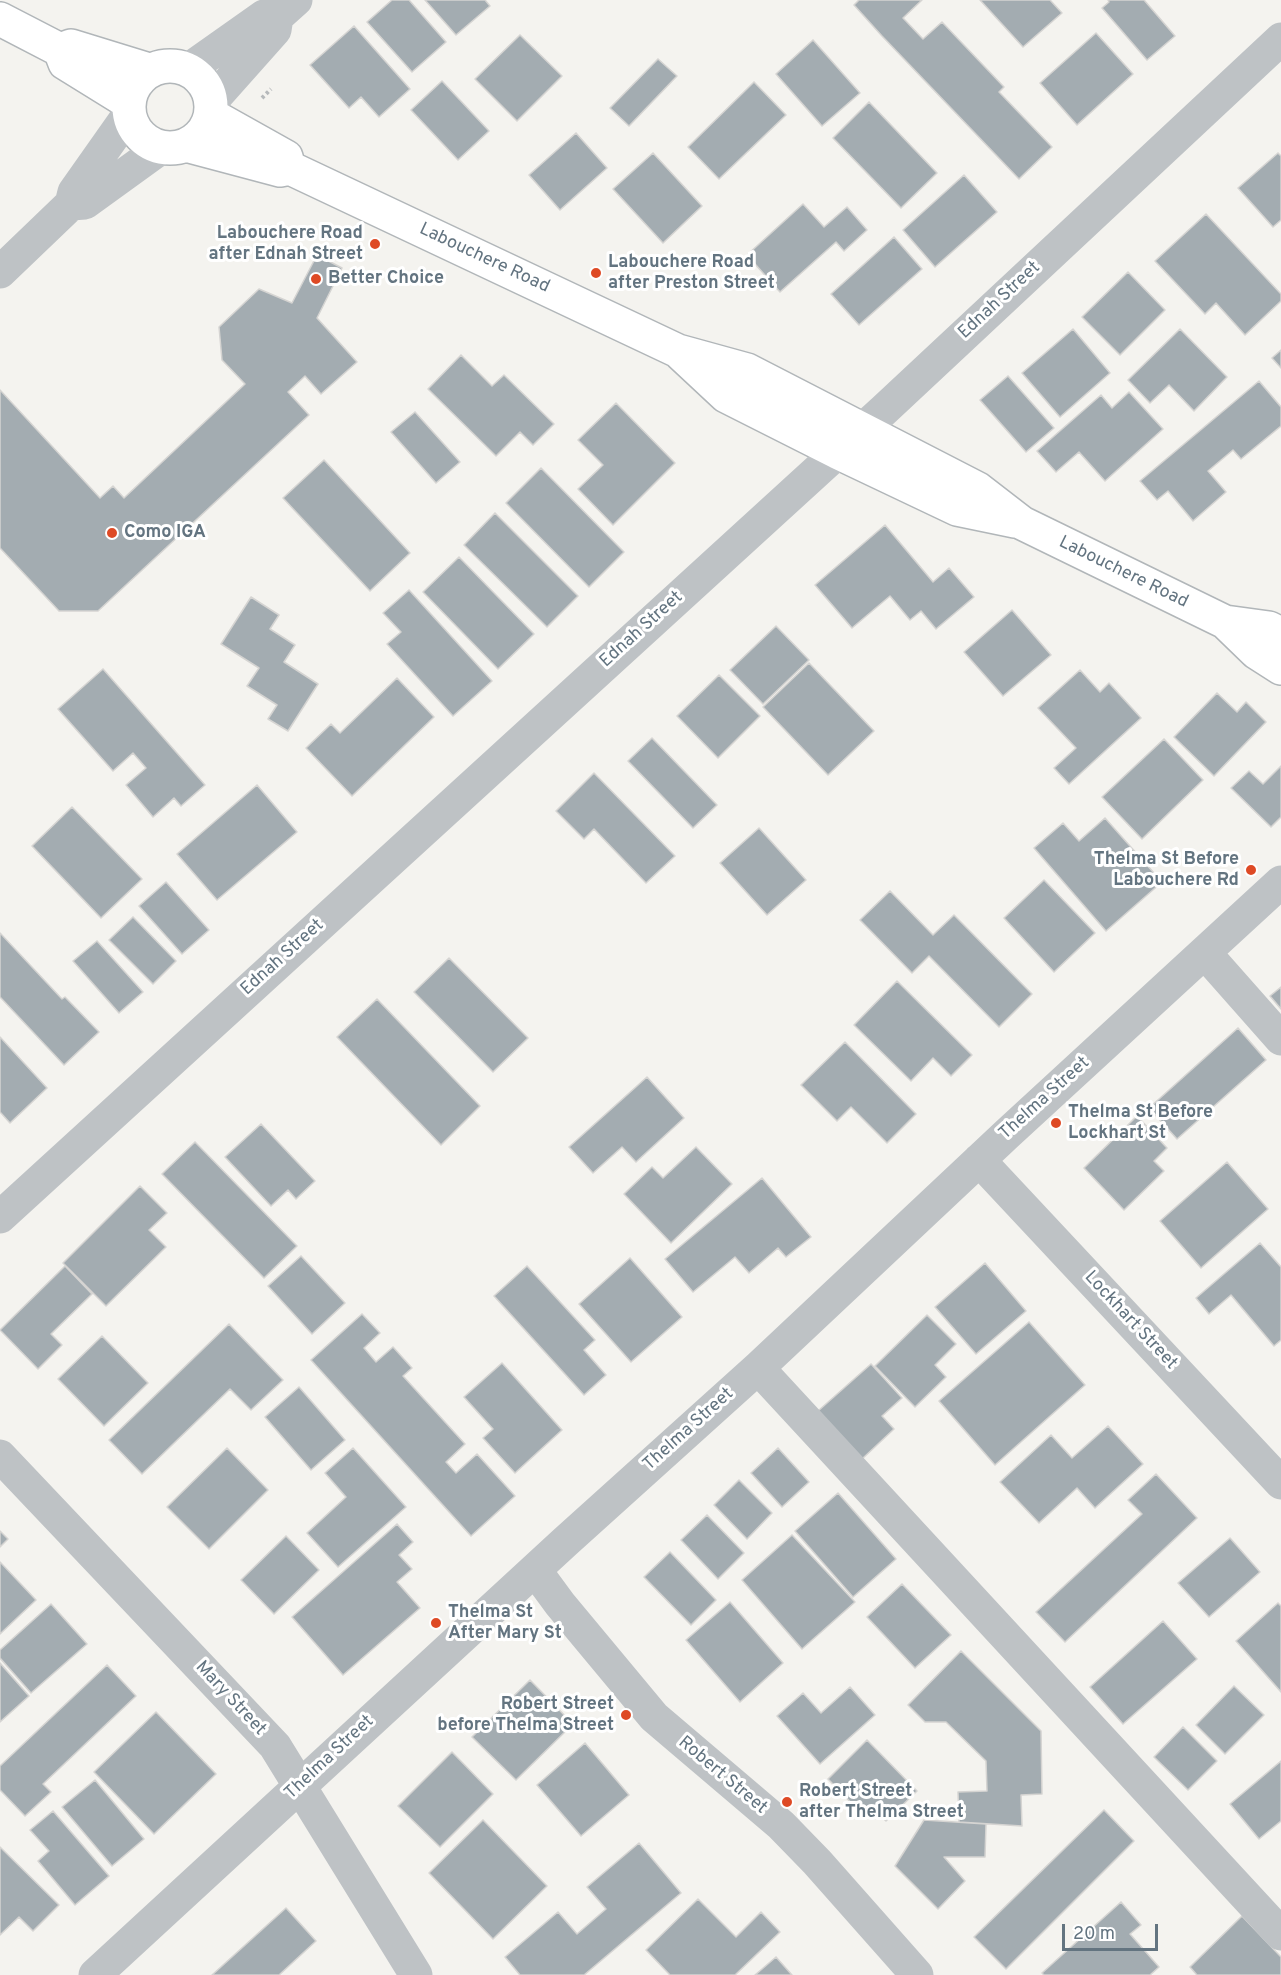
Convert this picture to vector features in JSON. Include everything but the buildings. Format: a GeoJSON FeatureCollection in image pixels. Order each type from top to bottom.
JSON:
{"type":"FeatureCollection","features":[{"type":"Feature","properties":{"kind":"main road"},"geometry":{"type":"LineString","coordinates":[[0,19],[60,50],[65,63],[128,108]]}},
{"type":"Feature","properties":{"kind":"main road"},"geometry":{"type":"LineString","coordinates":[[60,50],[71,46],[149,70]]}},
{"type":"Feature","properties":{"kind":"main road"},"geometry":{"type":"LineString","coordinates":[[176,65],[189,69],[200,77],[207,89],[211,108],[206,128],[198,138],[174,146],[150,143],[132,126],[128,108],[132,90],[149,70],[176,65]]}},
{"type":"Feature","properties":{"kind":"main road","name":"Labouchere Road"},"geometry":{"type":"LineString","coordinates":[[211,108],[286,157],[290,168]]}},
{"type":"Feature","properties":{"kind":"main road","name":"Labouchere Road"},"geometry":{"type":"LineString","coordinates":[[174,146],[280,170],[290,168],[678,351],[747,370],[978,489],[1022,523],[1225,622],[1256,652],[1281,668]]}},
{"type":"Feature","properties":{"kind":"main road","name":"Labouchere Road"},"geometry":{"type":"LineString","coordinates":[[678,351],[726,396],[837,452],[957,509],[1022,523]]}},
{"type":"Feature","properties":{"kind":"main road","name":"Labouchere Road"},"geometry":{"type":"LineString","coordinates":[[1225,622],[1269,628],[1281,634]]}},
{"type":"Feature","properties":{"kind":"street"},"geometry":{"type":"LineString","coordinates":[[189,69],[264,16],[286,8]]}},
{"type":"Feature","properties":{"kind":"street"},"geometry":{"type":"LineString","coordinates":[[211,108],[275,30],[286,8]]}},
{"type":"Feature","properties":{"kind":"street","name":"Ednah Street"},"geometry":{"type":"LineString","coordinates":[[0,1217],[837,452],[1281,39]]}},
{"type":"Feature","properties":{"kind":"street"},"geometry":{"type":"LineString","coordinates":[[0,272],[71,204],[74,192],[128,108]]}},
{"type":"Feature","properties":{"kind":"street"},"geometry":{"type":"LineString","coordinates":[[71,204],[85,202],[174,146]]}},
{"type":"Feature","properties":{"kind":"street","name":"Thelma Street"},"geometry":{"type":"LineString","coordinates":[[95,1975],[758,1368],[979,1160],[1281,882]]}},
{"type":"Feature","properties":{"kind":"street"},"geometry":{"type":"LineString","coordinates":[[1205,954],[1281,1039]]}},
{"type":"Feature","properties":{"kind":"street","name":"Lockhart Street"},"geometry":{"type":"LineString","coordinates":[[979,1160],[1281,1483]]}},
{"type":"Feature","properties":{"kind":"street"},"geometry":{"type":"LineString","coordinates":[[758,1368],[1281,1934]]}},
{"type":"Feature","properties":{"kind":"street","name":"Mary Street"},"geometry":{"type":"LineString","coordinates":[[0,1456],[275,1746],[416,1975]]}},
{"type":"Feature","properties":{"kind":"street","name":"Robert Street"},"geometry":{"type":"LineString","coordinates":[[535,1570],[560,1604],[654,1718],[781,1825],[918,1975]]}},
{"type":"Feature","properties":{"kind":"place","name":"Labouchere Road after Ednah Street"},"geometry":{"type":"Point","coordinates":[375,244]}},
{"type":"Feature","properties":{"kind":"place","name":"Labouchere Road after Preston Street"},"geometry":{"type":"Point","coordinates":[596,273]}},
{"type":"Feature","properties":{"kind":"place","name":"Better Choice"},"geometry":{"type":"Point","coordinates":[316,279]}},
{"type":"Feature","properties":{"kind":"place","name":"Como IGA"},"geometry":{"type":"Point","coordinates":[112,533]}},
{"type":"Feature","properties":{"kind":"place","name":"Thelma St Before Labouchere Rd"},"geometry":{"type":"Point","coordinates":[1251,870]}},
{"type":"Feature","properties":{"kind":"place","name":"Thelma St Before Lockhart St"},"geometry":{"type":"Point","coordinates":[1056,1123]}},
{"type":"Feature","properties":{"kind":"place","name":"Thelma St After Mary St"},"geometry":{"type":"Point","coordinates":[436,1623]}},
{"type":"Feature","properties":{"kind":"place","name":"Robert Street before Thelma Street"},"geometry":{"type":"Point","coordinates":[626,1715]}},
{"type":"Feature","properties":{"kind":"place","name":"Robert Street after Thelma Street"},"geometry":{"type":"Point","coordinates":[787,1802]}}]}
